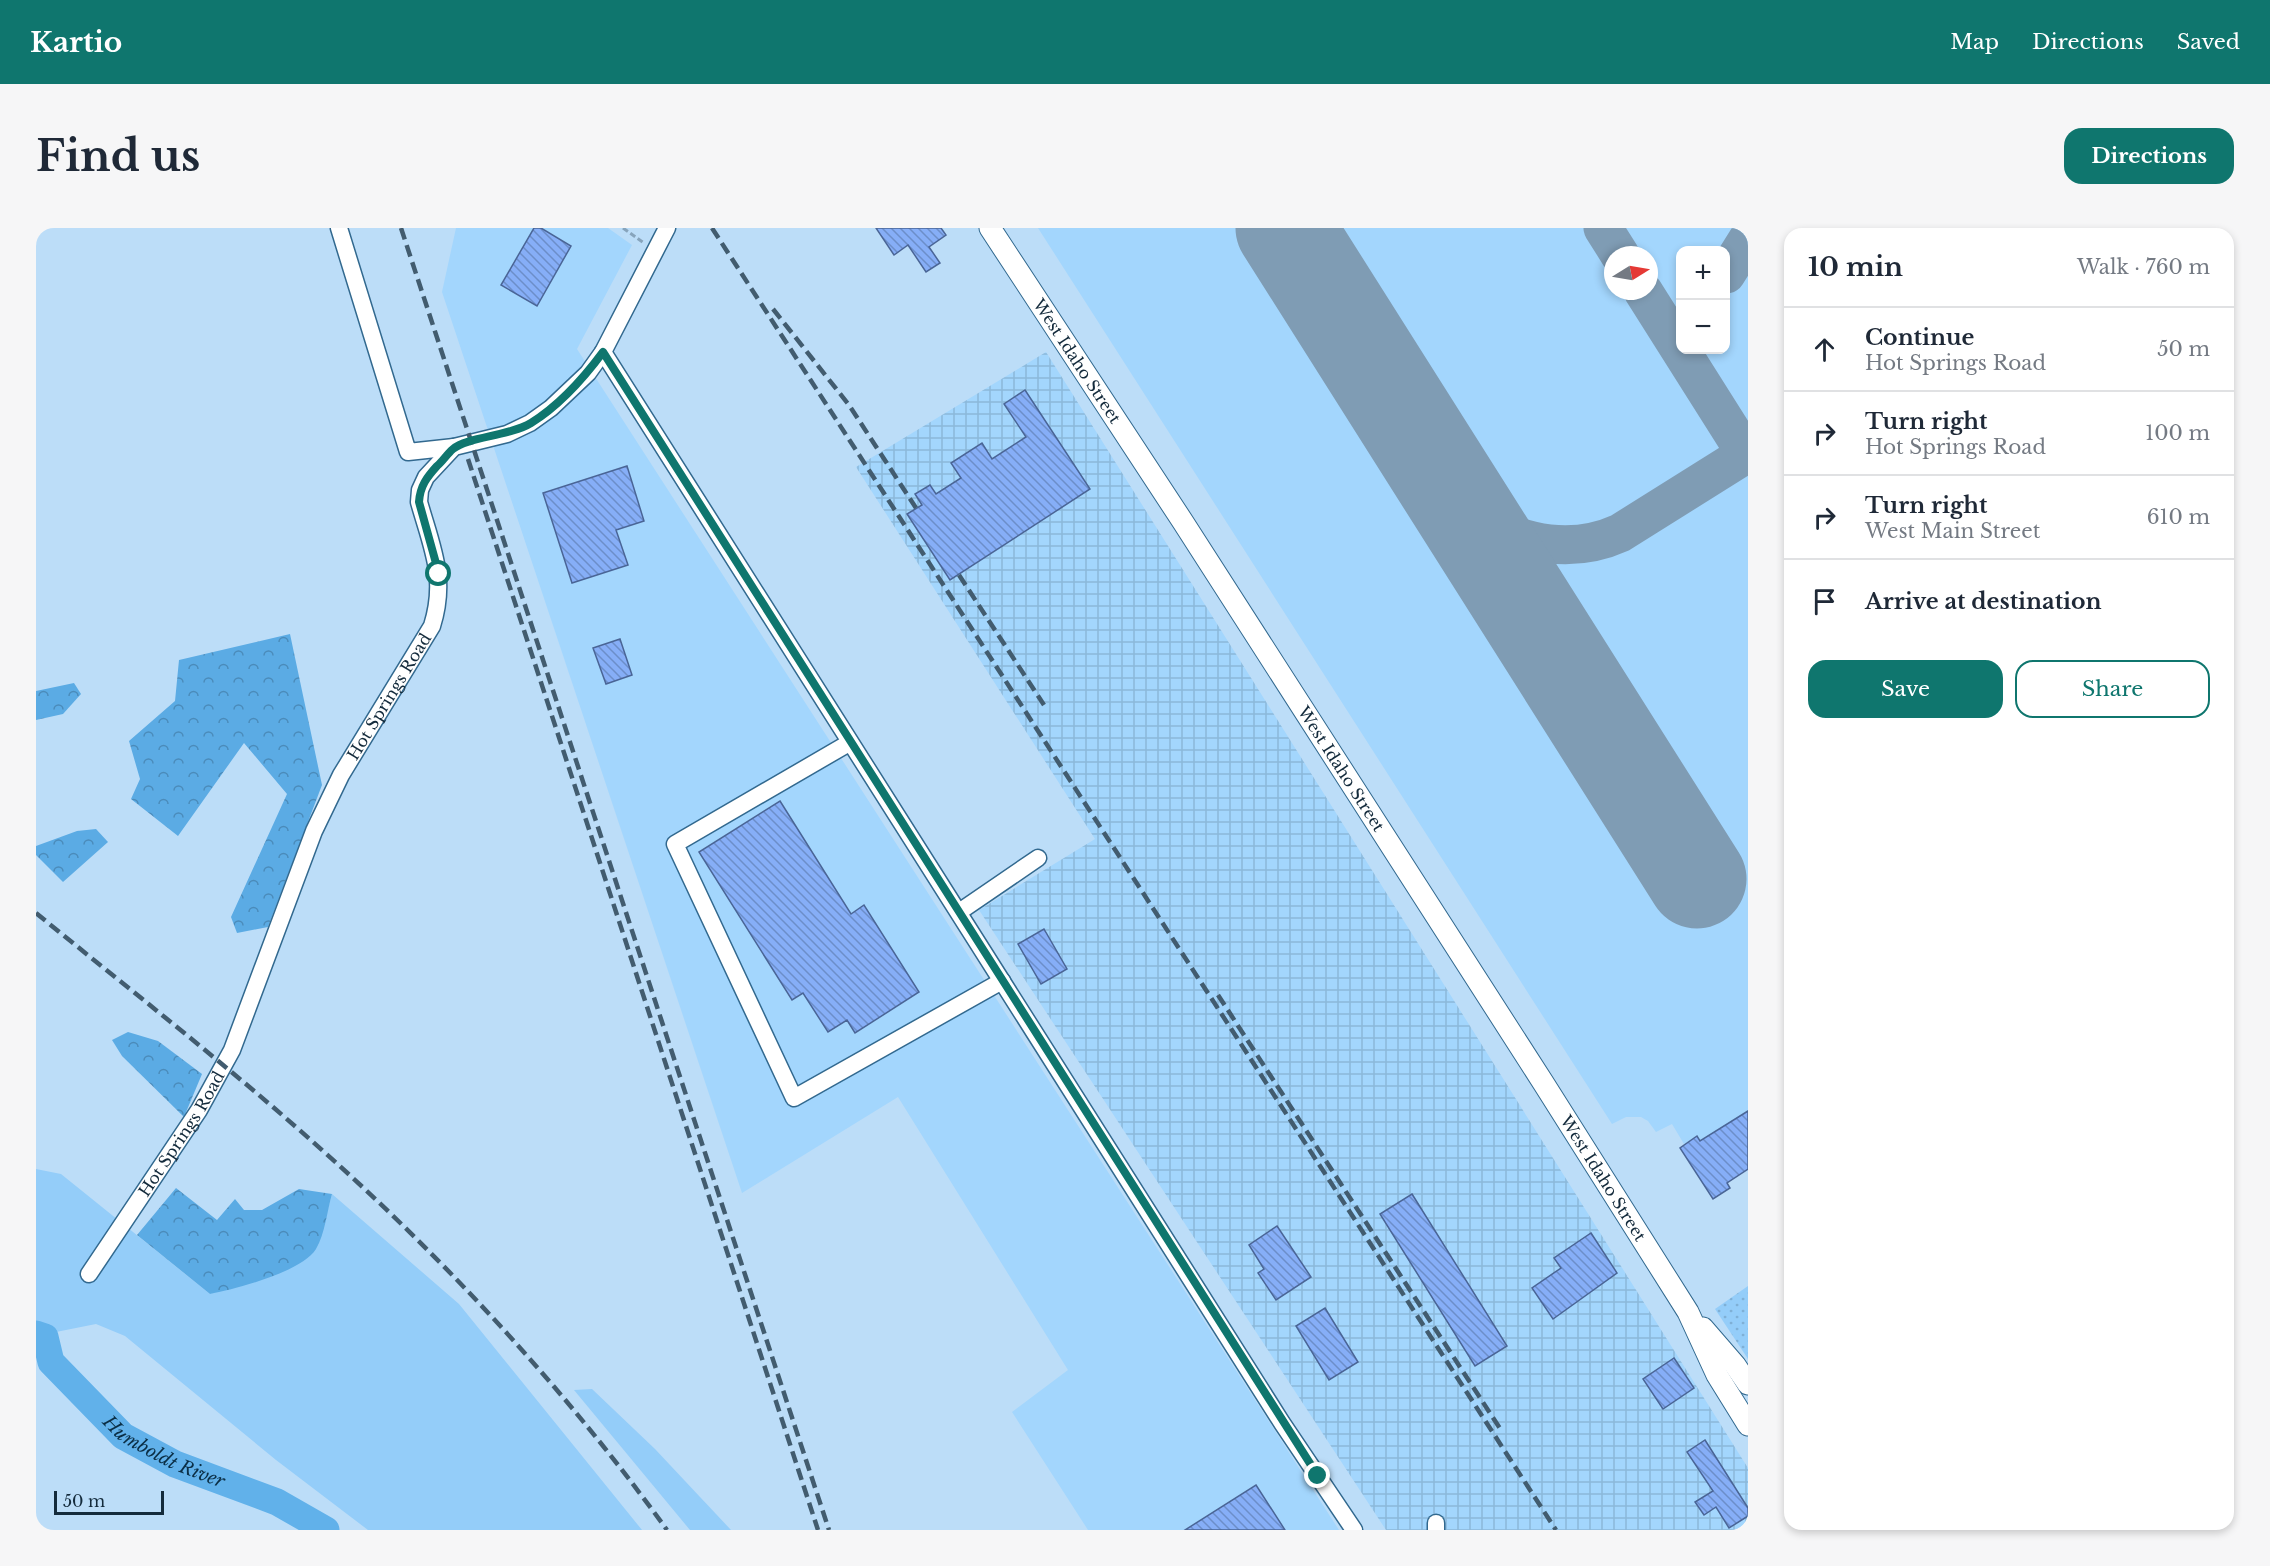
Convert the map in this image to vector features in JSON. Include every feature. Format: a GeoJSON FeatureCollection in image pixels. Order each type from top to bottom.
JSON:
{"type":"FeatureCollection","features":[{"type":"Feature","properties":{"kind":"main road","name":"West Idaho Street"},"geometry":{"type":"LineString","coordinates":[[990,228],[1183,522],[1689,1312],[1746,1382]]}},
{"type":"Feature","properties":{"kind":"main road","name":"West Idaho Street"},"geometry":{"type":"LineString","coordinates":[[1689,1312],[1717,1375],[1748,1425]]}},
{"type":"Feature","properties":{"kind":"street"},"geometry":{"type":"LineString","coordinates":[[339,228],[408,452],[454,447],[507,434],[530,423],[568,393],[588,373],[603,352],[667,228]]}},
{"type":"Feature","properties":{"kind":"street"},"geometry":{"type":"LineString","coordinates":[[603,352],[1282,1423],[1354,1530]]}},
{"type":"Feature","properties":{"kind":"street","name":"Hot Springs Road"},"geometry":{"type":"LineString","coordinates":[[89,1274],[199,1110],[232,1050],[314,831],[341,775],[432,626],[439,602],[440,585],[419,502],[420,490],[426,477],[454,447]]}},
{"type":"Feature","properties":{"kind":"street"},"geometry":{"type":"LineString","coordinates":[[849,743],[675,844],[794,1098],[1002,981]]}},
{"type":"Feature","properties":{"kind":"street"},"geometry":{"type":"LineString","coordinates":[[959,912],[1038,858]]}},
{"type":"Feature","properties":{"kind":"path"},"geometry":{"type":"LineString","coordinates":[[623,228],[654,250]]}},
{"type":"Feature","properties":{"kind":"shaded area"},"geometry":{"type":"Polygon","coordinates":[[[456,228],[608,228],[632,245],[577,349],[1339,1530],[1088,1530],[1012,1412],[1068,1370],[898,1097],[742,1193],[442,292],[456,228]]]}},
{"type":"Feature","properties":{"kind":"shaded area"},"geometry":{"type":"Polygon","coordinates":[[[1038,228],[1748,228],[1748,1112],[1701,1140],[1697,1137],[1684,1144],[1672,1124],[1656,1132],[1648,1121],[1641,1117],[1626,1117],[1612,1124],[1038,228]]]}},
{"type":"Feature","properties":{"kind":"shaded area"},"geometry":{"type":"Polygon","coordinates":[[[1046,352],[1748,1468],[1748,1530],[1386,1530],[979,910],[1095,839],[856,467],[1046,352]]]}},
{"type":"Feature","properties":{"kind":"shaded area"},"geometry":{"type":"Polygon","coordinates":[[[36,1169],[61,1174],[210,1294],[318,1245],[332,1194],[459,1304],[642,1530],[368,1530],[276,1460],[125,1336],[96,1324],[56,1332],[36,1322],[36,1169]]]}},
{"type":"Feature","properties":{"kind":"shaded area"},"geometry":{"type":"Polygon","coordinates":[[[1748,1286],[1748,1359],[1715,1309],[1748,1286]]]}},
{"type":"Feature","properties":{"kind":"shaded area"},"geometry":{"type":"Polygon","coordinates":[[[592,1389],[655,1449],[731,1530],[690,1530],[574,1390],[592,1389]]]}},
{"type":"Feature","properties":{"kind":"green space"},"geometry":{"type":"Polygon","coordinates":[[[290,634],[322,785],[268,927],[237,933],[231,917],[287,794],[244,743],[178,836],[131,799],[140,779],[129,741],[175,701],[179,660],[290,634]]]}},
{"type":"Feature","properties":{"kind":"green space"},"geometry":{"type":"Polygon","coordinates":[[[74,683],[81,694],[63,714],[36,720],[36,691],[74,683]]]}},
{"type":"Feature","properties":{"kind":"green space"},"geometry":{"type":"Polygon","coordinates":[[[96,829],[108,842],[63,882],[36,855],[36,846],[77,831],[96,829]]]}},
{"type":"Feature","properties":{"kind":"green space"},"geometry":{"type":"Polygon","coordinates":[[[128,1032],[158,1041],[202,1074],[184,1117],[122,1056],[112,1040],[128,1032]]]}},
{"type":"Feature","properties":{"kind":"green space"},"geometry":{"type":"Polygon","coordinates":[[[176,1188],[217,1220],[235,1199],[244,1210],[262,1210],[299,1189],[332,1194],[322,1236],[316,1249],[308,1257],[283,1272],[210,1294],[137,1235],[176,1188]]]}},
{"type":"Feature","properties":{"kind":"building"},"geometry":{"type":"Polygon","coordinates":[[[534,228],[541,228],[571,246],[537,306],[501,285],[534,228]]]}},
{"type":"Feature","properties":{"kind":"building"},"geometry":{"type":"Polygon","coordinates":[[[876,228],[941,228],[946,235],[929,247],[940,263],[926,272],[908,245],[894,255],[876,228]]]}},
{"type":"Feature","properties":{"kind":"building"},"geometry":{"type":"Polygon","coordinates":[[[1025,390],[1090,489],[950,580],[907,514],[922,505],[915,494],[930,485],[936,494],[961,478],[951,463],[982,443],[992,459],[1026,437],[1004,404],[1025,390]]]}},
{"type":"Feature","properties":{"kind":"building"},"geometry":{"type":"Polygon","coordinates":[[[627,466],[644,521],[616,530],[628,565],[572,583],[543,493],[627,466]]]}},
{"type":"Feature","properties":{"kind":"building"},"geometry":{"type":"Polygon","coordinates":[[[620,639],[632,675],[606,684],[593,648],[620,639]]]}},
{"type":"Feature","properties":{"kind":"building"},"geometry":{"type":"Polygon","coordinates":[[[780,801],[851,914],[864,905],[919,992],[855,1033],[847,1020],[828,1032],[803,993],[792,1000],[699,852],[780,801]]]}},
{"type":"Feature","properties":{"kind":"building"},"geometry":{"type":"Polygon","coordinates":[[[1044,929],[1067,969],[1041,984],[1018,944],[1044,929]]]}},
{"type":"Feature","properties":{"kind":"building"},"geometry":{"type":"Polygon","coordinates":[[[1748,1111],[1748,1169],[1727,1183],[1730,1188],[1713,1199],[1680,1148],[1697,1136],[1700,1141],[1748,1111]]]}},
{"type":"Feature","properties":{"kind":"building"},"geometry":{"type":"Polygon","coordinates":[[[1412,1194],[1507,1346],[1475,1366],[1380,1214],[1412,1194]]]}},
{"type":"Feature","properties":{"kind":"building"},"geometry":{"type":"Polygon","coordinates":[[[1277,1226],[1311,1277],[1276,1300],[1258,1273],[1264,1269],[1249,1245],[1277,1226]]]}},
{"type":"Feature","properties":{"kind":"building"},"geometry":{"type":"Polygon","coordinates":[[[1591,1233],[1617,1273],[1553,1319],[1532,1288],[1561,1268],[1554,1258],[1591,1233]]]}},
{"type":"Feature","properties":{"kind":"building"},"geometry":{"type":"Polygon","coordinates":[[[1325,1308],[1358,1362],[1329,1380],[1296,1326],[1325,1308]]]}},
{"type":"Feature","properties":{"kind":"building"},"geometry":{"type":"Polygon","coordinates":[[[1674,1358],[1694,1388],[1663,1409],[1643,1379],[1674,1358]]]}},
{"type":"Feature","properties":{"kind":"building"},"geometry":{"type":"Polygon","coordinates":[[[1705,1440],[1748,1508],[1748,1516],[1729,1528],[1716,1507],[1704,1515],[1695,1502],[1713,1491],[1687,1452],[1705,1440]]]}},
{"type":"Feature","properties":{"kind":"building"},"geometry":{"type":"Polygon","coordinates":[[[1256,1485],[1285,1530],[1185,1530],[1256,1485]]]}},
{"type":"Feature","properties":{"kind":"waterway","name":"Humboldt River"},"geometry":{"type":"LineString","coordinates":[[36,1334],[45,1337],[51,1362],[123,1436],[175,1464],[277,1502],[326,1530]]}},
{"type":"Feature","properties":{"kind":"taxiway"},"geometry":{"type":"LineString","coordinates":[[1603,228],[1614,246]]}},
{"type":"Feature","properties":{"kind":"taxiway"},"geometry":{"type":"LineString","coordinates":[[1730,268],[1748,239]]}},
{"type":"Feature","properties":{"kind":"taxiway"},"geometry":{"type":"LineString","coordinates":[[1439,470],[1471,507],[1498,528],[1531,541],[1567,545],[1603,539],[1620,533],[1746,454],[1649,300]]}},
{"type":"Feature","properties":{"kind":"runway"},"geometry":{"type":"LineString","coordinates":[[1285,228],[1697,879]]}},
{"type":"Feature","properties":{"kind":"railway"},"geometry":{"type":"LineString","coordinates":[[401,228],[829,1530]]}},
{"type":"Feature","properties":{"kind":"railway"},"geometry":{"type":"LineString","coordinates":[[712,228],[1556,1530]]}},
{"type":"Feature","properties":{"kind":"railway"},"geometry":{"type":"LineString","coordinates":[[773,309],[849,405],[916,508]]}},
{"type":"Feature","properties":{"kind":"railway"},"geometry":{"type":"LineString","coordinates":[[468,459],[818,1530]]}},
{"type":"Feature","properties":{"kind":"railway"},"geometry":{"type":"LineString","coordinates":[[959,575],[1044,705]]}},
{"type":"Feature","properties":{"kind":"railway"},"geometry":{"type":"LineString","coordinates":[[36,913],[279,1112],[409,1231],[500,1326],[544,1376],[587,1426],[667,1530]]}},
{"type":"Feature","properties":{"kind":"railway"},"geometry":{"type":"LineString","coordinates":[[1218,995],[1501,1430]]}},
{"type":"Feature","properties":{"kind":"route"},"geometry":{"type":"LineString","coordinates":[[439,574],[419,502],[420,490],[426,477],[454,447],[491,436],[507,434],[530,423],[568,393],[588,373],[603,352],[849,743],[1318,1476]]}}]}
